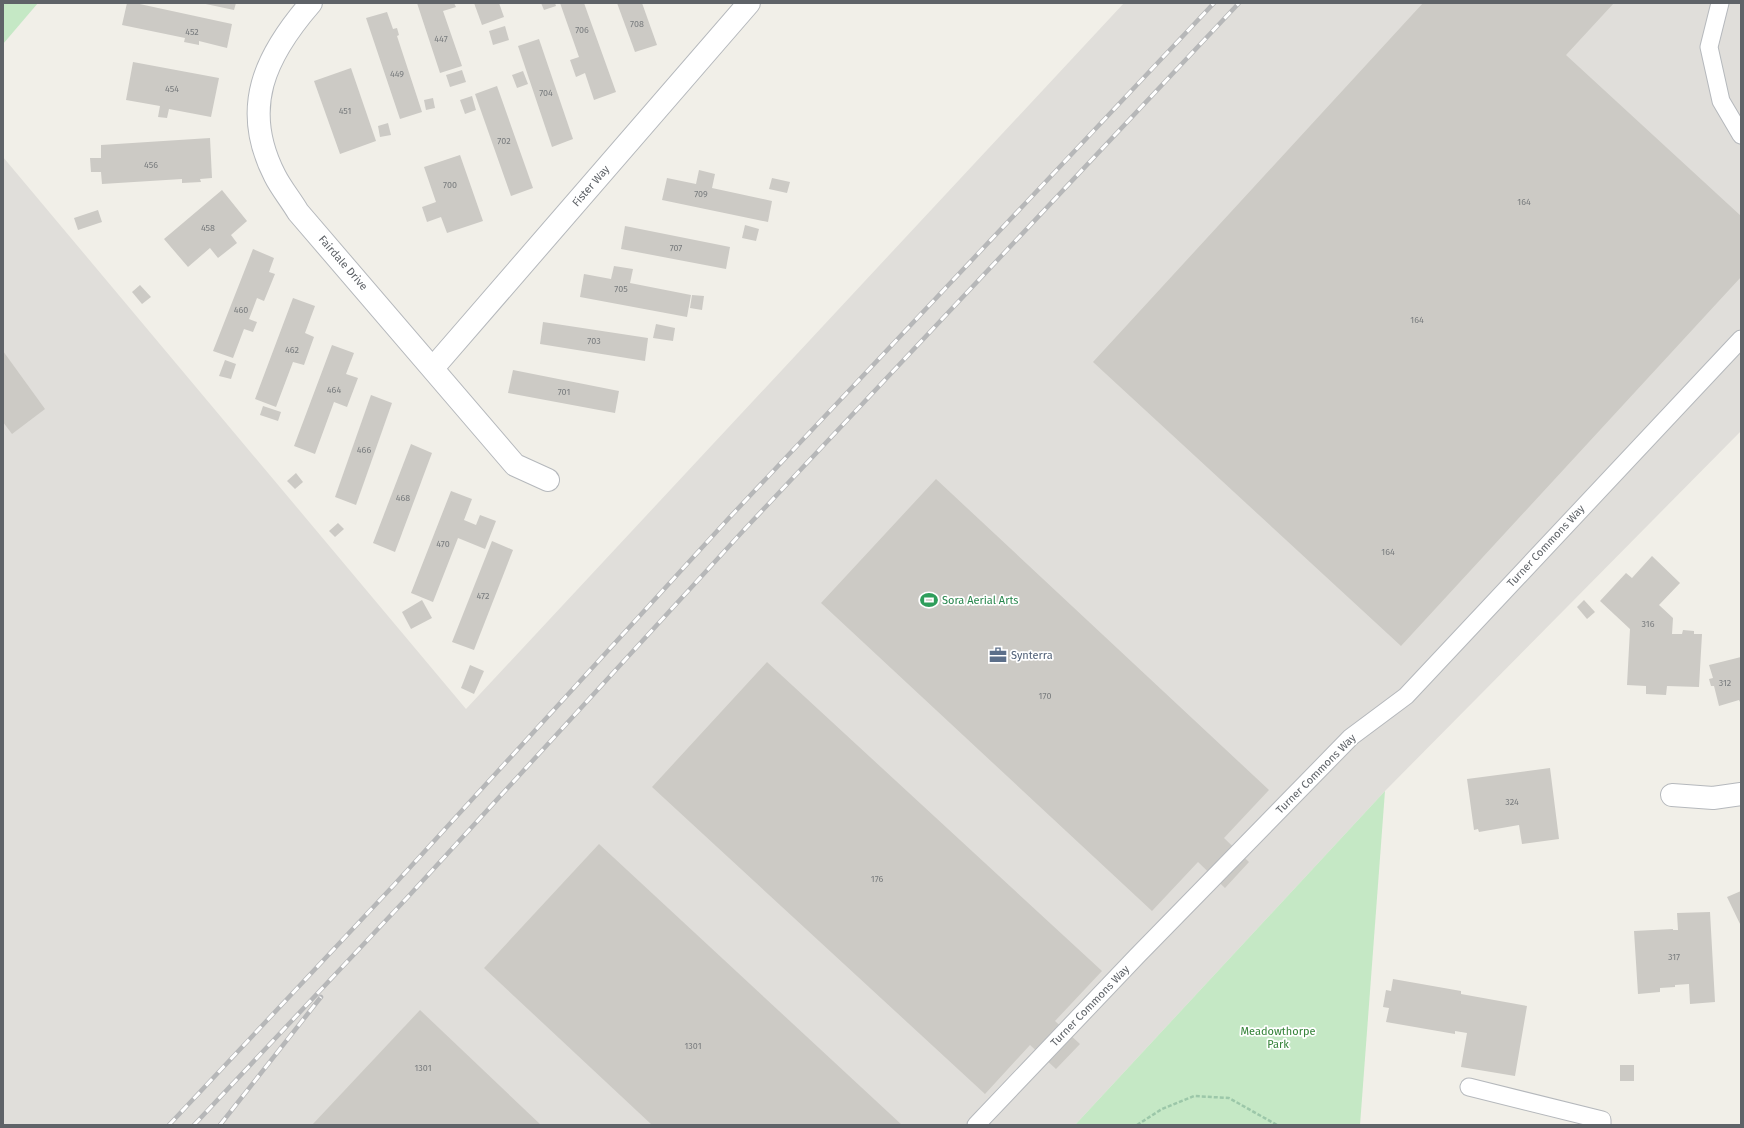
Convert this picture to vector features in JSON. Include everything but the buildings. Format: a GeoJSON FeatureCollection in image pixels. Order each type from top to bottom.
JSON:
{"type":"FeatureCollection","features":[{"type":"Feature","properties":{"kind":"street","name":"Fairdale Drive"},"geometry":{"type":"LineString","coordinates":[[311,3],[272,56],[263,81],[258,110],[262,142],[275,176],[298,212],[515,465],[548,480]]}},
{"type":"Feature","properties":{"kind":"street","name":"Fister Way"},"geometry":{"type":"LineString","coordinates":[[433,368],[749,3]]}},
{"type":"Feature","properties":{"kind":"street"},"geometry":{"type":"LineString","coordinates":[[1672,795],[1712,798],[1741,794]]}},
{"type":"Feature","properties":{"kind":"lane"},"geometry":{"type":"LineString","coordinates":[[1720,3],[1709,47],[1721,101],[1741,135]]}},
{"type":"Feature","properties":{"kind":"lane","name":"Turner Commons Way"},"geometry":{"type":"LineString","coordinates":[[976,1125],[1137,956],[1351,737],[1406,696],[1741,339]]}},
{"type":"Feature","properties":{"kind":"lane"},"geometry":{"type":"LineString","coordinates":[[1468,1087],[1602,1120],[1602,1125]]}},
{"type":"Feature","properties":{"kind":"path"},"geometry":{"type":"LineString","coordinates":[[1137,1125],[1162,1109],[1194,1096],[1229,1098],[1277,1125]]}},
{"type":"Feature","properties":{"kind":"shaded area"},"geometry":{"type":"Polygon","coordinates":[[[1124,3],[1741,3],[1741,431],[1385,791],[1075,1125],[3,1125],[3,157],[466,709],[1124,3]]]}},
{"type":"Feature","properties":{"kind":"green space"},"geometry":{"type":"Polygon","coordinates":[[[3,3],[38,3],[3,44],[3,3]]]}},
{"type":"Feature","properties":{"kind":"green space","name":"Meadowthorpe Park"},"geometry":{"type":"Polygon","coordinates":[[[1385,791],[1360,1125],[1075,1125],[1385,791]]]}},
{"type":"Feature","properties":{"kind":"railway"},"geometry":{"type":"LineString","coordinates":[[169,1125],[393,886],[729,518],[1214,3]]}},
{"type":"Feature","properties":{"kind":"railway"},"geometry":{"type":"LineString","coordinates":[[194,1125],[406,899],[743,531],[1239,3]]}},
{"type":"Feature","properties":{"kind":"railway"},"geometry":{"type":"LineString","coordinates":[[220,1125],[321,997]]}},
{"type":"Feature","properties":{"kind":"place","name":"Sora Aerial Arts"},"geometry":{"type":"Point","coordinates":[929,600]}},
{"type":"Feature","properties":{"kind":"place","name":"Synterra"},"geometry":{"type":"Point","coordinates":[998,655]}}]}
